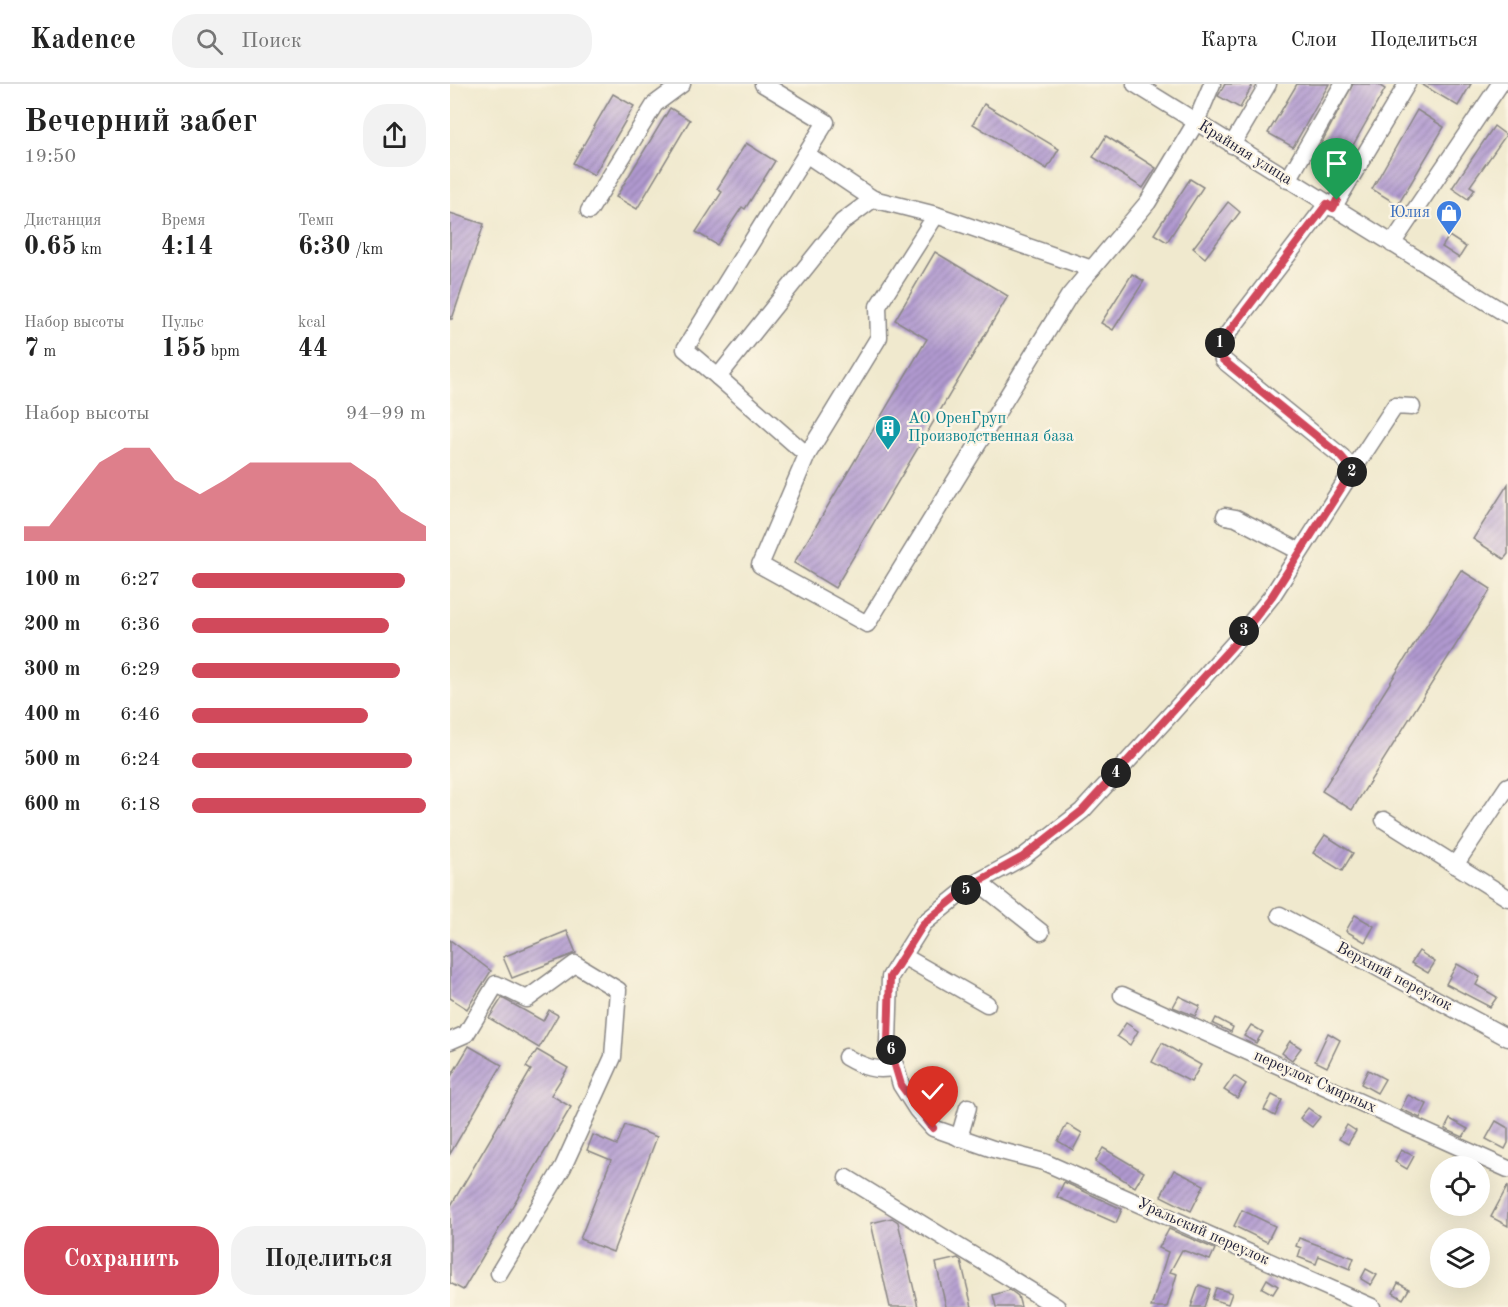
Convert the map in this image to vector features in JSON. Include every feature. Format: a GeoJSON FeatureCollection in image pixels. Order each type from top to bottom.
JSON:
{"type":"FeatureCollection","features":[{"type":"Feature","properties":{"kind":"street"},"geometry":{"type":"LineString","coordinates":[[590,211],[655,105],[681,84]]}},
{"type":"Feature","properties":{"kind":"street"},"geometry":{"type":"LineString","coordinates":[[763,84],[826,122],[685,349],[807,455]]}},
{"type":"Feature","properties":{"kind":"street","name":"Крайняя улица"},"geometry":{"type":"LineString","coordinates":[[1135,84],[1508,315]]}},
{"type":"Feature","properties":{"kind":"street"},"geometry":{"type":"LineString","coordinates":[[936,215],[878,306],[879,337],[807,455],[760,565],[867,624],[1069,296],[1148,202],[1196,122],[1212,84]]}},
{"type":"Feature","properties":{"kind":"street"},"geometry":{"type":"LineString","coordinates":[[1232,145],[1268,84]]}},
{"type":"Feature","properties":{"kind":"street"},"geometry":{"type":"LineString","coordinates":[[1288,180],[1343,84]]}},
{"type":"Feature","properties":{"kind":"street"},"geometry":{"type":"LineString","coordinates":[[1353,470],[1341,456],[1223,360],[1219,345],[1330,206],[1407,84]]}},
{"type":"Feature","properties":{"kind":"street"},"geometry":{"type":"LineString","coordinates":[[1392,244],[1500,84]]}},
{"type":"Feature","properties":{"kind":"street"},"geometry":{"type":"LineString","coordinates":[[806,154],[873,199],[936,215],[1092,269]]}},
{"type":"Feature","properties":{"kind":"street"},"geometry":{"type":"LineString","coordinates":[[718,377],[842,222],[873,199]]}},
{"type":"Feature","properties":{"kind":"street","name":"Уральский переулок"},"geometry":{"type":"LineString","coordinates":[[1372,1307],[1032,1158],[959,1138],[933,1128],[901,1085],[888,1042],[890,977],[924,923],[978,882],[1023,857],[1082,811],[1236,642],[1272,596],[1395,406],[1412,408]]}},
{"type":"Feature","properties":{"kind":"street"},"geometry":{"type":"LineString","coordinates":[[1225,516],[1236,518],[1299,551]]}},
{"type":"Feature","properties":{"kind":"street"},"geometry":{"type":"LineString","coordinates":[[1455,865],[1508,786]]}},
{"type":"Feature","properties":{"kind":"street"},"geometry":{"type":"LineString","coordinates":[[1384,820],[1508,898]]}},
{"type":"Feature","properties":{"kind":"street"},"geometry":{"type":"LineString","coordinates":[[978,882],[1041,932]]}},
{"type":"Feature","properties":{"kind":"street","name":"Верхний переулок"},"geometry":{"type":"LineString","coordinates":[[1280,915],[1508,1038]]}},
{"type":"Feature","properties":{"kind":"street"},"geometry":{"type":"LineString","coordinates":[[903,956],[987,1004]]}},
{"type":"Feature","properties":{"kind":"street"},"geometry":{"type":"LineString","coordinates":[[450,1041],[466,1034],[496,984],[527,999],[575,964],[618,990],[613,1057],[563,1167],[499,1273]]}},
{"type":"Feature","properties":{"kind":"street","name":"переулок Смирных"},"geometry":{"type":"LineString","coordinates":[[1122,995],[1508,1169]]}},
{"type":"Feature","properties":{"kind":"street"},"geometry":{"type":"LineString","coordinates":[[846,1057],[858,1064],[880,1071],[896,1067]]}},
{"type":"Feature","properties":{"kind":"street"},"geometry":{"type":"LineString","coordinates":[[959,1138],[968,1107]]}},
{"type":"Feature","properties":{"kind":"street"},"geometry":{"type":"LineString","coordinates":[[847,1178],[1057,1307]]}},
{"type":"Feature","properties":{"kind":"building"},"geometry":{"type":"Polygon","coordinates":[[[1225,84],[1253,84],[1240,108],[1218,96],[1225,84]]]}},
{"type":"Feature","properties":{"kind":"building"},"geometry":{"type":"Polygon","coordinates":[[[1297,84],[1329,84],[1293,147],[1268,133],[1297,84]]]}},
{"type":"Feature","properties":{"kind":"building"},"geometry":{"type":"Polygon","coordinates":[[[1353,84],[1377,84],[1385,89],[1340,168],[1316,153],[1353,84]]]}},
{"type":"Feature","properties":{"kind":"building"},"geometry":{"type":"Polygon","coordinates":[[[1421,84],[1471,84],[1458,106],[1421,84]]]}},
{"type":"Feature","properties":{"kind":"building"},"geometry":{"type":"Polygon","coordinates":[[[613,94],[634,106],[594,175],[573,163],[613,94]]]}},
{"type":"Feature","properties":{"kind":"building"},"geometry":{"type":"Polygon","coordinates":[[[984,104],[1059,149],[1047,169],[973,124],[984,104]]]}},
{"type":"Feature","properties":{"kind":"building"},"geometry":{"type":"Polygon","coordinates":[[[670,108],[690,120],[637,209],[616,197],[670,108]]]}},
{"type":"Feature","properties":{"kind":"building"},"geometry":{"type":"Polygon","coordinates":[[[1417,110],[1444,127],[1398,205],[1372,189],[1417,110]]]}},
{"type":"Feature","properties":{"kind":"building"},"geometry":{"type":"Polygon","coordinates":[[[1494,126],[1506,135],[1470,186],[1475,189],[1468,199],[1452,188],[1494,126]]]}},
{"type":"Feature","properties":{"kind":"building"},"geometry":{"type":"Polygon","coordinates":[[[1106,136],[1156,168],[1143,188],[1093,157],[1106,136]]]}},
{"type":"Feature","properties":{"kind":"building"},"geometry":{"type":"Polygon","coordinates":[[[746,143],[775,161],[745,209],[742,207],[717,245],[696,232],[722,192],[717,189],[746,143]]]}},
{"type":"Feature","properties":{"kind":"building"},"geometry":{"type":"Polygon","coordinates":[[[1190,179],[1203,187],[1167,242],[1154,234],[1190,179]]]}},
{"type":"Feature","properties":{"kind":"building"},"geometry":{"type":"Polygon","coordinates":[[[1228,202],[1240,212],[1205,258],[1193,248],[1228,202]]]}},
{"type":"Feature","properties":{"kind":"building"},"geometry":{"type":"Polygon","coordinates":[[[450,213],[484,224],[452,319],[450,319],[450,213]]]}},
{"type":"Feature","properties":{"kind":"building"},"geometry":{"type":"Polygon","coordinates":[[[1449,236],[1466,247],[1459,258],[1442,247],[1449,236]]]}},
{"type":"Feature","properties":{"kind":"building","name":"АО ОренГруп Производственная база"},"geometry":{"type":"Polygon","coordinates":[[[935,252],[1008,296],[835,588],[794,563],[927,339],[895,320],[935,252]]]}},
{"type":"Feature","properties":{"kind":"building"},"geometry":{"type":"Polygon","coordinates":[[[1132,274],[1144,281],[1113,330],[1101,323],[1132,274]]]}},
{"type":"Feature","properties":{"kind":"building"},"geometry":{"type":"Polygon","coordinates":[[[1508,484],[1508,554],[1504,559],[1473,539],[1508,484]]]}},
{"type":"Feature","properties":{"kind":"building"},"geometry":{"type":"Polygon","coordinates":[[[1461,570],[1491,589],[1352,810],[1322,791],[1461,570]]]}},
{"type":"Feature","properties":{"kind":"building"},"geometry":{"type":"Polygon","coordinates":[[[1325,835],[1353,853],[1342,871],[1313,853],[1325,835]]]}},
{"type":"Feature","properties":{"kind":"building"},"geometry":{"type":"Polygon","coordinates":[[[1355,915],[1374,926],[1365,942],[1346,931],[1355,915]]]}},
{"type":"Feature","properties":{"kind":"building"},"geometry":{"type":"Polygon","coordinates":[[[567,931],[576,953],[512,978],[503,957],[567,931]]]}},
{"type":"Feature","properties":{"kind":"building"},"geometry":{"type":"Polygon","coordinates":[[[450,940],[491,971],[467,1009],[450,998],[450,940]]]}},
{"type":"Feature","properties":{"kind":"building"},"geometry":{"type":"Polygon","coordinates":[[[1419,951],[1435,962],[1428,973],[1411,963],[1419,951]]]}},
{"type":"Feature","properties":{"kind":"building"},"geometry":{"type":"Polygon","coordinates":[[[1457,964],[1480,977],[1476,985],[1497,997],[1490,1007],[1446,984],[1457,964]]]}},
{"type":"Feature","properties":{"kind":"building"},"geometry":{"type":"Polygon","coordinates":[[[1179,996],[1200,1006],[1195,1016],[1173,1007],[1179,996]]]}},
{"type":"Feature","properties":{"kind":"building"},"geometry":{"type":"Polygon","coordinates":[[[502,998],[543,1021],[549,1010],[558,1015],[539,1048],[489,1018],[502,998]]]}},
{"type":"Feature","properties":{"kind":"building"},"geometry":{"type":"Polygon","coordinates":[[[1216,1018],[1233,1027],[1231,1032],[1213,1024],[1216,1018]]]}},
{"type":"Feature","properties":{"kind":"building"},"geometry":{"type":"Polygon","coordinates":[[[1126,1023],[1138,1031],[1130,1045],[1117,1036],[1126,1023]]]}},
{"type":"Feature","properties":{"kind":"building"},"geometry":{"type":"Polygon","coordinates":[[[1251,1025],[1263,1032],[1256,1043],[1244,1036],[1251,1025]]]}},
{"type":"Feature","properties":{"kind":"building"},"geometry":{"type":"Polygon","coordinates":[[[1328,1033],[1340,1040],[1327,1067],[1315,1061],[1328,1033]]]}},
{"type":"Feature","properties":{"kind":"building"},"geometry":{"type":"Polygon","coordinates":[[[1290,1041],[1301,1048],[1292,1060],[1282,1053],[1290,1041]]]}},
{"type":"Feature","properties":{"kind":"building"},"geometry":{"type":"Polygon","coordinates":[[[1162,1043],[1201,1065],[1191,1082],[1152,1062],[1162,1043]]]}},
{"type":"Feature","properties":{"kind":"building"},"geometry":{"type":"Polygon","coordinates":[[[469,1046],[502,1065],[450,1154],[450,1078],[469,1046]]]}},
{"type":"Feature","properties":{"kind":"building"},"geometry":{"type":"Polygon","coordinates":[[[537,1050],[568,1068],[551,1095],[571,1107],[463,1290],[450,1283],[450,1207],[531,1070],[526,1067],[537,1050]]]}},
{"type":"Feature","properties":{"kind":"building"},"geometry":{"type":"Polygon","coordinates":[[[1368,1070],[1385,1079],[1377,1093],[1361,1084],[1368,1070]]]}},
{"type":"Feature","properties":{"kind":"building"},"geometry":{"type":"Polygon","coordinates":[[[1234,1076],[1246,1084],[1237,1098],[1224,1090],[1234,1076]]]}},
{"type":"Feature","properties":{"kind":"building"},"geometry":{"type":"Polygon","coordinates":[[[1272,1095],[1282,1100],[1275,1116],[1264,1110],[1272,1095]]]}},
{"type":"Feature","properties":{"kind":"building"},"geometry":{"type":"Polygon","coordinates":[[[1408,1095],[1427,1104],[1420,1118],[1401,1109],[1408,1095]]]}},
{"type":"Feature","properties":{"kind":"building"},"geometry":{"type":"Polygon","coordinates":[[[1308,1108],[1320,1117],[1312,1127],[1300,1118],[1308,1108]]]}},
{"type":"Feature","properties":{"kind":"building"},"geometry":{"type":"Polygon","coordinates":[[[1450,1119],[1468,1129],[1463,1137],[1445,1129],[1450,1119]]]}},
{"type":"Feature","properties":{"kind":"building"},"geometry":{"type":"Polygon","coordinates":[[[1496,1121],[1508,1128],[1508,1143],[1505,1149],[1486,1139],[1496,1121]]]}},
{"type":"Feature","properties":{"kind":"building"},"geometry":{"type":"Polygon","coordinates":[[[1067,1124],[1082,1133],[1073,1150],[1058,1141],[1067,1124]]]}},
{"type":"Feature","properties":{"kind":"building"},"geometry":{"type":"Polygon","coordinates":[[[625,1125],[657,1137],[613,1252],[580,1239],[611,1160],[587,1150],[593,1135],[617,1145],[625,1125]]]}},
{"type":"Feature","properties":{"kind":"building"},"geometry":{"type":"Polygon","coordinates":[[[1347,1125],[1356,1131],[1348,1144],[1339,1139],[1347,1125]]]}},
{"type":"Feature","properties":{"kind":"building"},"geometry":{"type":"Polygon","coordinates":[[[1103,1148],[1144,1172],[1135,1187],[1095,1162],[1103,1148]]]}},
{"type":"Feature","properties":{"kind":"building"},"geometry":{"type":"Polygon","coordinates":[[[1401,1150],[1414,1156],[1407,1169],[1395,1162],[1401,1150]]]}},
{"type":"Feature","properties":{"kind":"building"},"geometry":{"type":"Polygon","coordinates":[[[1174,1170],[1204,1185],[1191,1211],[1161,1196],[1174,1170]]]}},
{"type":"Feature","properties":{"kind":"building"},"geometry":{"type":"Polygon","coordinates":[[[1064,1182],[1122,1209],[1116,1223],[1057,1197],[1064,1182]]]}},
{"type":"Feature","properties":{"kind":"building"},"geometry":{"type":"Polygon","coordinates":[[[1508,1185],[1508,1226],[1491,1217],[1508,1185]]]}},
{"type":"Feature","properties":{"kind":"building"},"geometry":{"type":"Polygon","coordinates":[[[1242,1210],[1275,1226],[1267,1242],[1234,1226],[1242,1210]]]}},
{"type":"Feature","properties":{"kind":"building"},"geometry":{"type":"Polygon","coordinates":[[[892,1218],[898,1222],[918,1307],[890,1307],[871,1223],[892,1218]]]}},
{"type":"Feature","properties":{"kind":"building"},"geometry":{"type":"Polygon","coordinates":[[[1169,1229],[1215,1249],[1210,1260],[1182,1250],[1170,1272],[1177,1274],[1167,1307],[1151,1307],[1168,1252],[1159,1248],[1169,1229]]]}},
{"type":"Feature","properties":{"kind":"building"},"geometry":{"type":"Polygon","coordinates":[[[1299,1238],[1354,1258],[1350,1269],[1319,1256],[1316,1264],[1298,1257],[1301,1248],[1296,1246],[1299,1238]]]}},
{"type":"Feature","properties":{"kind":"building"},"geometry":{"type":"Polygon","coordinates":[[[958,1258],[961,1261],[972,1307],[946,1307],[936,1263],[958,1258]]]}},
{"type":"Feature","properties":{"kind":"building"},"geometry":{"type":"Polygon","coordinates":[[[1366,1269],[1377,1275],[1371,1285],[1361,1279],[1366,1269]]]}},
{"type":"Feature","properties":{"kind":"building"},"geometry":{"type":"Polygon","coordinates":[[[1267,1279],[1278,1286],[1273,1294],[1262,1288],[1267,1279]]]}},
{"type":"Feature","properties":{"kind":"building"},"geometry":{"type":"Polygon","coordinates":[[[1398,1283],[1409,1289],[1403,1299],[1393,1293],[1398,1283]]]}},
{"type":"Feature","properties":{"kind":"building"},"geometry":{"type":"Polygon","coordinates":[[[1199,1285],[1210,1289],[1204,1307],[1191,1307],[1199,1285]]]}},
{"type":"Feature","properties":{"kind":"building"},"geometry":{"type":"Polygon","coordinates":[[[1216,1288],[1232,1293],[1228,1304],[1212,1299],[1216,1288]]]}},
{"type":"Feature","properties":{"kind":"building"},"geometry":{"type":"Polygon","coordinates":[[[1010,1290],[1018,1296],[1021,1307],[996,1307],[993,1295],[1010,1290]]]}},
{"type":"Feature","properties":{"kind":"place","name":"Юлия"},"geometry":{"type":"Point","coordinates":[1449,236]}},
{"type":"Feature","properties":{"kind":"place","name":"АО ОренГруп Производственная база"},"geometry":{"type":"Point","coordinates":[888,451]}},
{"type":"Feature","properties":{"kind":"route"},"geometry":{"type":"LineString","coordinates":[[933,1128],[917,1110],[901,1085],[888,1042],[890,977],[924,923],[970,886],[1023,857],[1082,811],[1236,642],[1272,596],[1353,470],[1341,456],[1223,360],[1219,345],[1327,204],[1333,208],[1337,200]]}}]}
